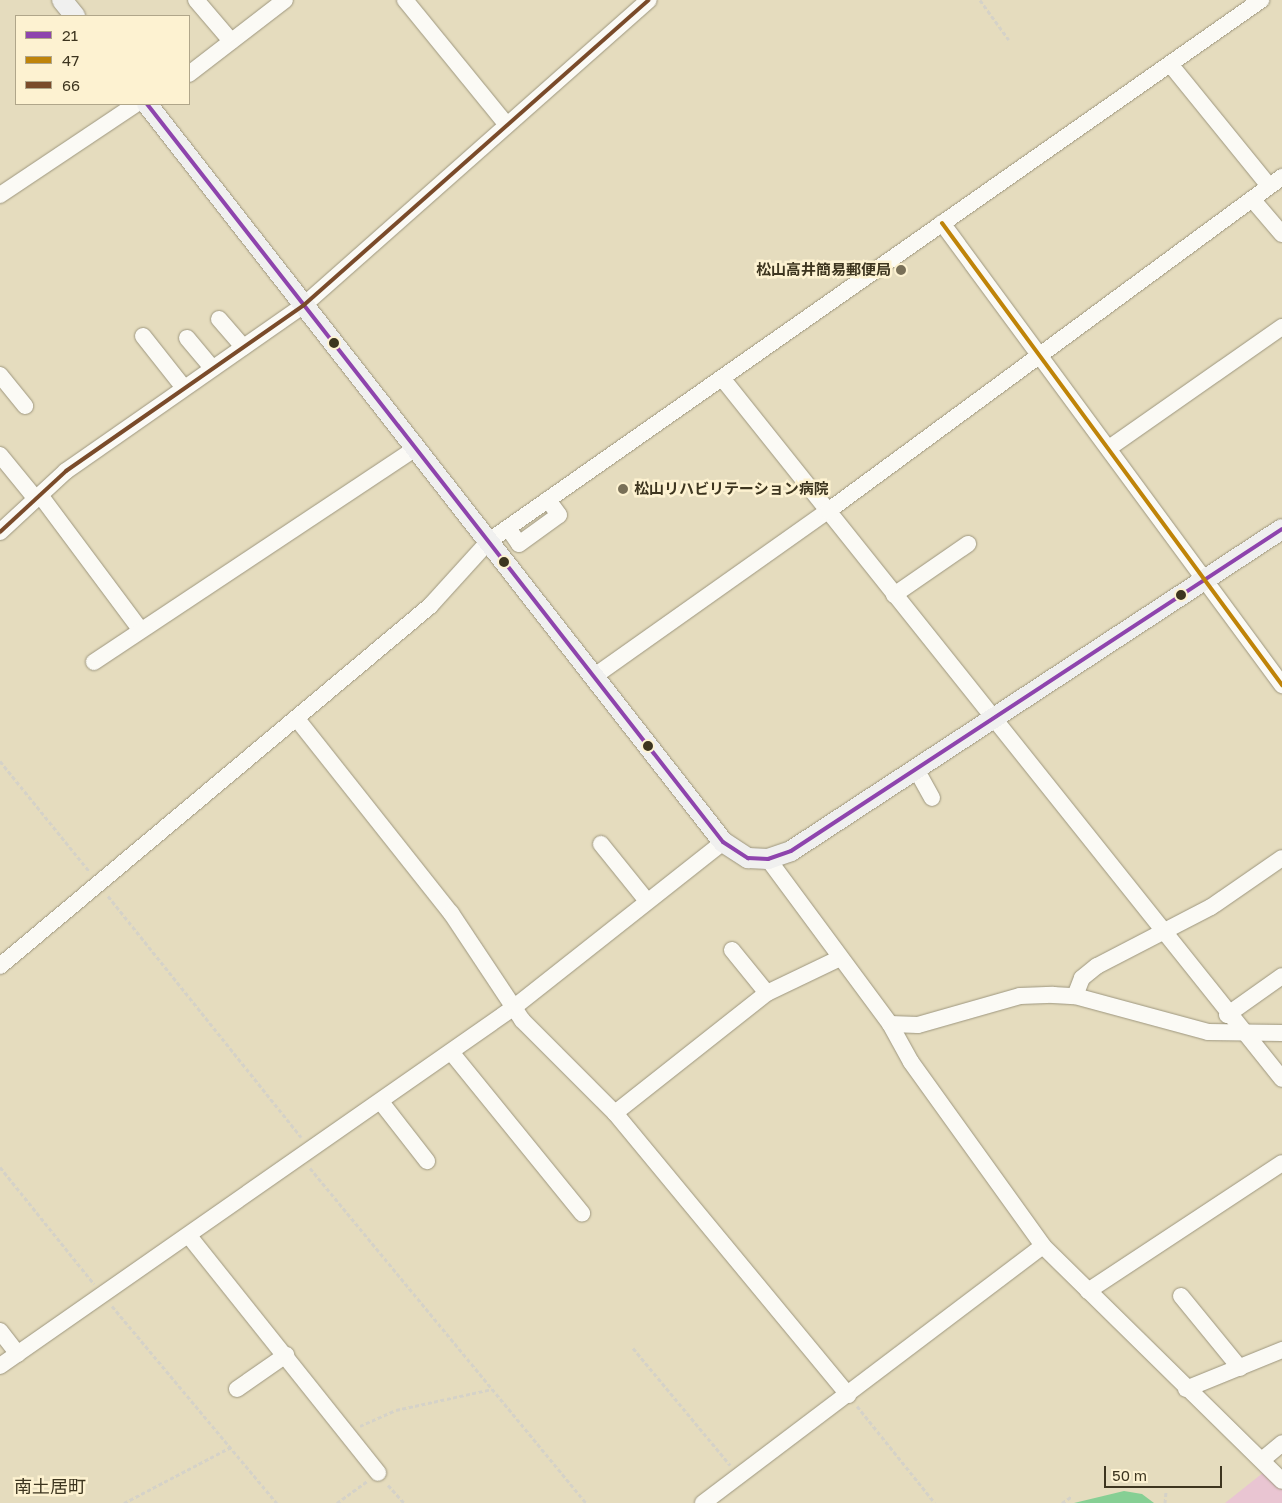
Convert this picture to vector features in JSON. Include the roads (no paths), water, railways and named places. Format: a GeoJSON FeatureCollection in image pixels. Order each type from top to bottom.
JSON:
{"type":"FeatureCollection","features":[{"type":"Feature","properties":{"kind":"main road"},"geometry":{"type":"LineString","coordinates":[[62,0],[75,15]]}},
{"type":"Feature","properties":{"kind":"main road"},"geometry":{"type":"LineString","coordinates":[[146,105],[596,674],[723,842],[748,858],[768,858],[791,850],[1282,529]]}},
{"type":"Feature","properties":{"kind":"street"},"geometry":{"type":"LineString","coordinates":[[196,0],[231,41]]}},
{"type":"Feature","properties":{"kind":"street"},"geometry":{"type":"LineString","coordinates":[[190,73],[285,0]]}},
{"type":"Feature","properties":{"kind":"street"},"geometry":{"type":"LineString","coordinates":[[405,0],[507,125]]}},
{"type":"Feature","properties":{"kind":"street"},"geometry":{"type":"LineString","coordinates":[[0,532],[66,470],[304,305],[649,0]]}},
{"type":"Feature","properties":{"kind":"street"},"geometry":{"type":"LineString","coordinates":[[0,966],[430,606],[490,541],[1261,0]]}},
{"type":"Feature","properties":{"kind":"street"},"geometry":{"type":"LineString","coordinates":[[596,674],[828,511],[1038,352],[1276,182],[1170,64]]}},
{"type":"Feature","properties":{"kind":"street"},"geometry":{"type":"LineString","coordinates":[[0,195],[143,105]]}},
{"type":"Feature","properties":{"kind":"street"},"geometry":{"type":"LineString","coordinates":[[1252,199],[1282,234]]}},
{"type":"Feature","properties":{"kind":"street"},"geometry":{"type":"LineString","coordinates":[[942,224],[1206,579],[1282,685]]}},
{"type":"Feature","properties":{"kind":"street"},"geometry":{"type":"LineString","coordinates":[[219,319],[242,347]]}},
{"type":"Feature","properties":{"kind":"street"},"geometry":{"type":"LineString","coordinates":[[1109,448],[1282,327]]}},
{"type":"Feature","properties":{"kind":"street"},"geometry":{"type":"LineString","coordinates":[[143,336],[184,388]]}},
{"type":"Feature","properties":{"kind":"street"},"geometry":{"type":"LineString","coordinates":[[186,338],[212,368]]}},
{"type":"Feature","properties":{"kind":"street"},"geometry":{"type":"LineString","coordinates":[[0,374],[25,406]]}},
{"type":"Feature","properties":{"kind":"street"},"geometry":{"type":"LineString","coordinates":[[722,378],[1240,1032],[1282,1079]]}},
{"type":"Feature","properties":{"kind":"street"},"geometry":{"type":"LineString","coordinates":[[94,662],[140,629],[192,600],[416,448]]}},
{"type":"Feature","properties":{"kind":"street"},"geometry":{"type":"LineString","coordinates":[[0,455],[38,497],[140,629]]}},
{"type":"Feature","properties":{"kind":"street"},"geometry":{"type":"LineString","coordinates":[[894,595],[968,544]]}},
{"type":"Feature","properties":{"kind":"street"},"geometry":{"type":"LineString","coordinates":[[297,719],[451,913],[513,1008],[615,1113],[848,1395]]}},
{"type":"Feature","properties":{"kind":"street"},"geometry":{"type":"LineString","coordinates":[[916,769],[932,798]]}},
{"type":"Feature","properties":{"kind":"street"},"geometry":{"type":"LineString","coordinates":[[0,1366],[307,1155],[513,1008],[723,842]]}},
{"type":"Feature","properties":{"kind":"street"},"geometry":{"type":"LineString","coordinates":[[601,844],[648,901]]}},
{"type":"Feature","properties":{"kind":"street"},"geometry":{"type":"LineString","coordinates":[[768,858],[890,1024],[911,1062],[1043,1246],[1186,1389],[1282,1481]]}},
{"type":"Feature","properties":{"kind":"street"},"geometry":{"type":"LineString","coordinates":[[1075,996],[1082,978],[1097,966],[1211,907],[1282,858]]}},
{"type":"Feature","properties":{"kind":"street"},"geometry":{"type":"LineString","coordinates":[[732,950],[767,993]]}},
{"type":"Feature","properties":{"kind":"street"},"geometry":{"type":"LineString","coordinates":[[615,1113],[767,993],[840,958]]}},
{"type":"Feature","properties":{"kind":"street"},"geometry":{"type":"LineString","coordinates":[[1227,1015],[1282,976]]}},
{"type":"Feature","properties":{"kind":"street"},"geometry":{"type":"LineString","coordinates":[[890,1024],[918,1024],[1020,996],[1075,996],[1208,1032],[1282,1033]]}},
{"type":"Feature","properties":{"kind":"street"},"geometry":{"type":"LineString","coordinates":[[452,1052],[582,1213]]}},
{"type":"Feature","properties":{"kind":"street"},"geometry":{"type":"LineString","coordinates":[[381,1102],[427,1161]]}},
{"type":"Feature","properties":{"kind":"street"},"geometry":{"type":"LineString","coordinates":[[1088,1291],[1282,1163]]}},
{"type":"Feature","properties":{"kind":"street"},"geometry":{"type":"LineString","coordinates":[[189,1236],[348,1431],[349,1441],[378,1473]]}},
{"type":"Feature","properties":{"kind":"street"},"geometry":{"type":"LineString","coordinates":[[703,1503],[1043,1246]]}},
{"type":"Feature","properties":{"kind":"street"},"geometry":{"type":"LineString","coordinates":[[1181,1296],[1240,1368]]}},
{"type":"Feature","properties":{"kind":"street"},"geometry":{"type":"LineString","coordinates":[[0,1332],[18,1354]]}},
{"type":"Feature","properties":{"kind":"street"},"geometry":{"type":"LineString","coordinates":[[1186,1389],[1282,1350]]}},
{"type":"Feature","properties":{"kind":"street"},"geometry":{"type":"LineString","coordinates":[[237,1389],[286,1355]]}},
{"type":"Feature","properties":{"kind":"street"},"geometry":{"type":"LineString","coordinates":[[1262,1460],[1282,1443]]}},
{"type":"Feature","properties":{"kind":"place","name":"松山高井簡易郵便局"},"geometry":{"type":"Point","coordinates":[901,270]}},
{"type":"Feature","properties":{"kind":"place","name":"松山リハビリテーション病院"},"geometry":{"type":"Point","coordinates":[623,489]}},
{"type":"Feature","properties":{"kind":"district","name":"南土居町"},"geometry":{"type":"Point","coordinates":[50,1486]}}]}
